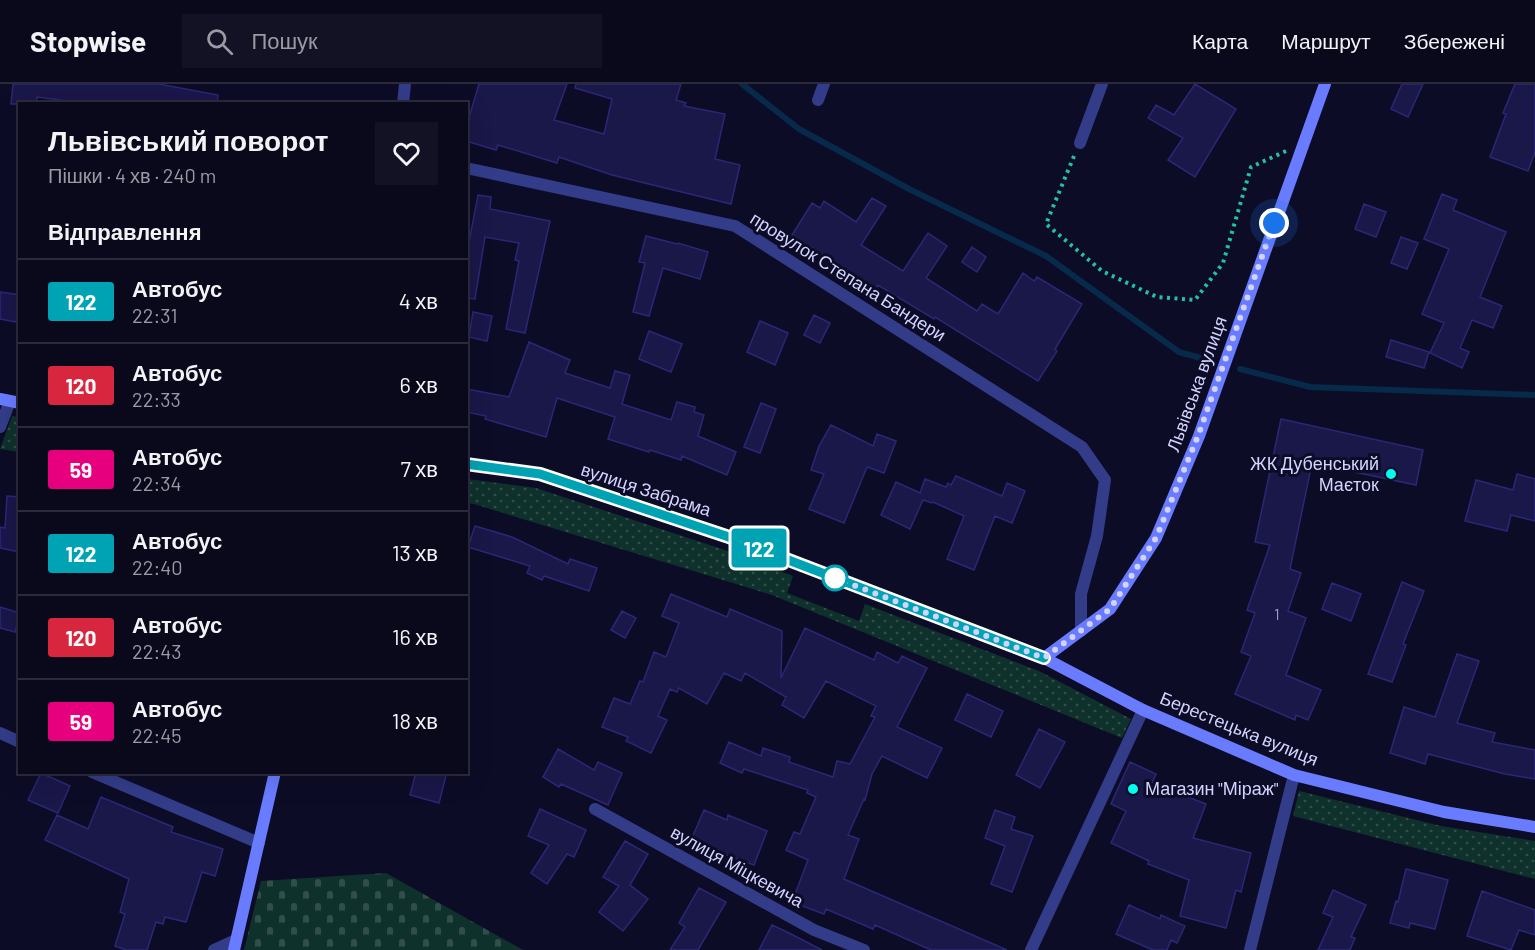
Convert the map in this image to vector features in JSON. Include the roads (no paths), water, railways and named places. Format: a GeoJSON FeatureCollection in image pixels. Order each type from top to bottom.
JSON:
{"type":"FeatureCollection","features":[{"type":"Feature","properties":{"kind":"main road","name":"Львівська вулиця"},"geometry":{"type":"LineString","coordinates":[[1044,658],[1110,609],[1156,538],[1198,436],[1325,84]]}},
{"type":"Feature","properties":{"kind":"main road","name":"вулиця Забрама"},"geometry":{"type":"LineString","coordinates":[[468,464],[540,474],[726,536],[1044,658]]}},
{"type":"Feature","properties":{"kind":"main road","name":"Берестецька вулиця"},"geometry":{"type":"LineString","coordinates":[[1044,658],[1143,710],[1294,775],[1444,812],[1535,827]]}},
{"type":"Feature","properties":{"kind":"main road"},"geometry":{"type":"LineString","coordinates":[[235,945],[275,774]]}},
{"type":"Feature","properties":{"kind":"street"},"geometry":{"type":"LineString","coordinates":[[403,102],[405,84]]}},
{"type":"Feature","properties":{"kind":"street"},"geometry":{"type":"LineString","coordinates":[[818,100],[824,84]]}},
{"type":"Feature","properties":{"kind":"street"},"geometry":{"type":"LineString","coordinates":[[1080,143],[1102,84]]}},
{"type":"Feature","properties":{"kind":"street","name":"провулок Степана Бандери"},"geometry":{"type":"LineString","coordinates":[[468,168],[735,226],[1082,447],[1105,480],[1097,536],[1081,594],[1081,631]]}},
{"type":"Feature","properties":{"kind":"street"},"geometry":{"type":"LineString","coordinates":[[0,427],[10,401]]}},
{"type":"Feature","properties":{"kind":"street"},"geometry":{"type":"LineString","coordinates":[[1031,950],[1143,710]]}},
{"type":"Feature","properties":{"kind":"street"},"geometry":{"type":"LineString","coordinates":[[0,734],[18,741]]}},
{"type":"Feature","properties":{"kind":"street"},"geometry":{"type":"LineString","coordinates":[[97,774],[259,843]]}},
{"type":"Feature","properties":{"kind":"street"},"geometry":{"type":"LineString","coordinates":[[1250,950],[1294,775]]}},
{"type":"Feature","properties":{"kind":"street","name":"вулиця Міцкевича"},"geometry":{"type":"LineString","coordinates":[[595,809],[814,930],[864,950]]}},
{"type":"Feature","properties":{"kind":"street"},"geometry":{"type":"LineString","coordinates":[[214,950],[235,945]]}},
{"type":"Feature","properties":{"kind":"waterway"},"geometry":{"type":"LineString","coordinates":[[742,84],[799,129],[909,189],[1046,256],[1179,352],[1208,360]]}},
{"type":"Feature","properties":{"kind":"waterway"},"geometry":{"type":"LineString","coordinates":[[1240,369],[1310,387],[1535,395]]}},
{"type":"Feature","properties":{"kind":"place","name":"ЖК Дубенський Маєток"},"geometry":{"type":"Point","coordinates":[1391,474]}},
{"type":"Feature","properties":{"kind":"place","name":"Магазин \"Міраж\""},"geometry":{"type":"Point","coordinates":[1133,789]}}]}
